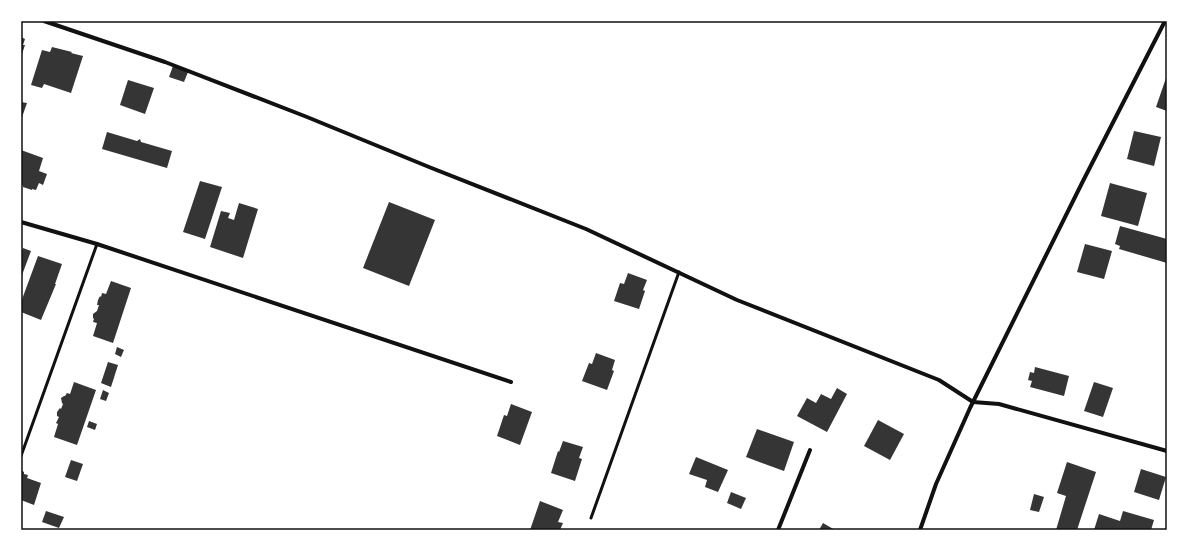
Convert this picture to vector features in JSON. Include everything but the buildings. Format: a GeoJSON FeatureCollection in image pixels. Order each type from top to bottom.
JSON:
{"type":"FeatureCollection","features":[{"type":"Feature","properties":{"kind":"street"},"geometry":{"type":"LineString","coordinates":[[44,21],[165,62],[307,117],[586,229],[737,300],[939,380],[973,402],[999,404],[1167,451]]}},
{"type":"Feature","properties":{"kind":"street"},"geometry":{"type":"LineString","coordinates":[[920,530],[936,484],[973,402],[1165,21]]}},
{"type":"Feature","properties":{"kind":"street"},"geometry":{"type":"LineString","coordinates":[[21,222],[97,244],[511,382]]}},
{"type":"Feature","properties":{"kind":"street"},"geometry":{"type":"LineString","coordinates":[[778,530],[810,450]]}},
{"type":"Feature","properties":{"kind":"lane"},"geometry":{"type":"LineString","coordinates":[[21,456],[97,244]]}},
{"type":"Feature","properties":{"kind":"lane"},"geometry":{"type":"LineString","coordinates":[[591,518],[678,272]]}}]}
